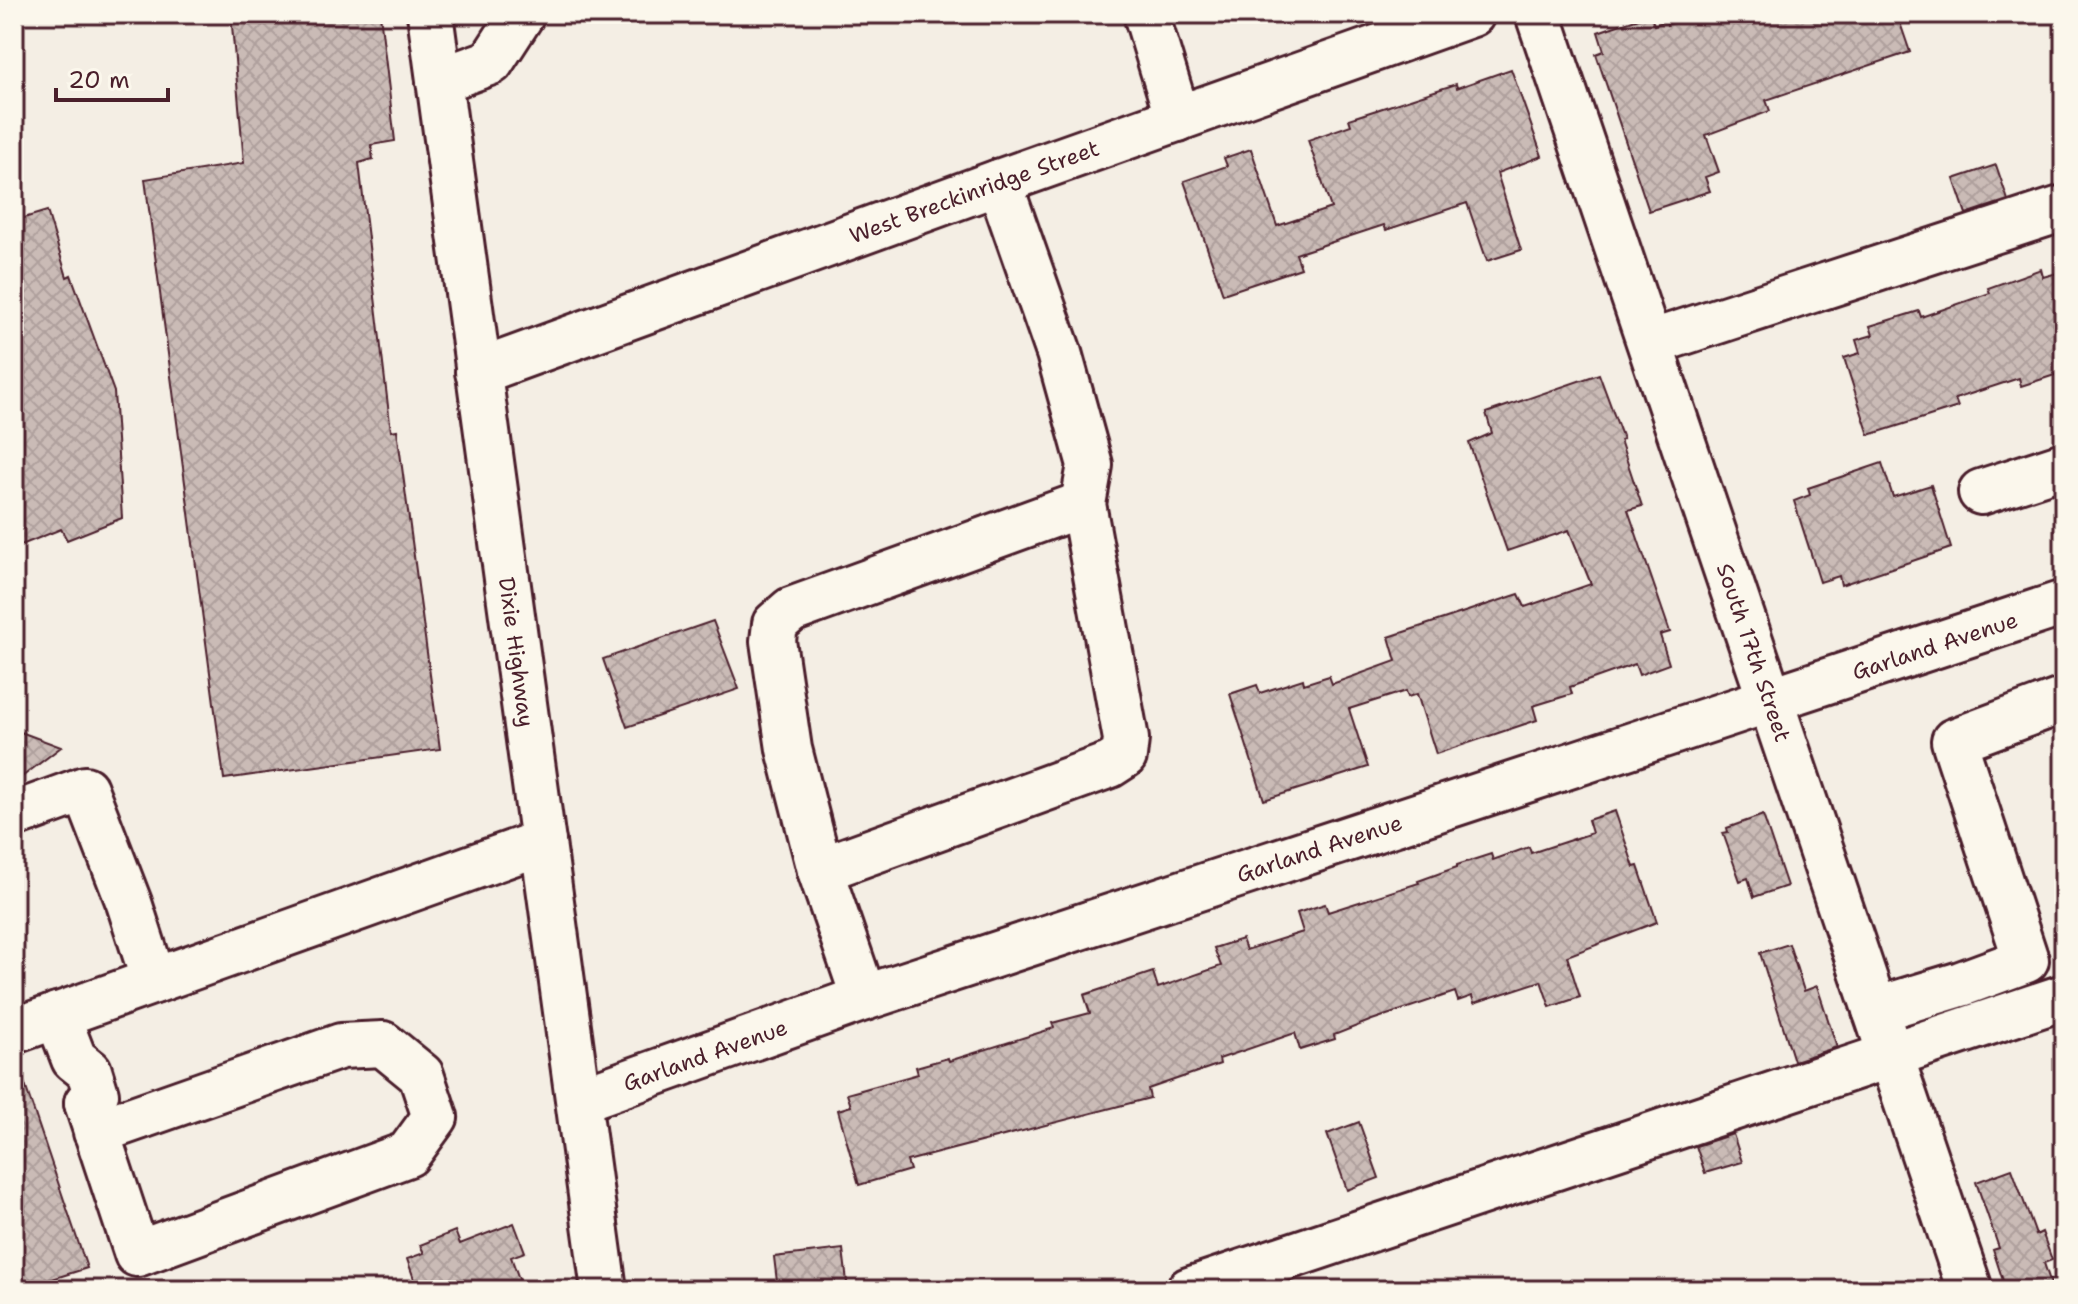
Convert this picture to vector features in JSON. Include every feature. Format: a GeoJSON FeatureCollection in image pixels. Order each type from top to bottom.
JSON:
{"type":"FeatureCollection","features":[{"type":"Feature","properties":{"kind":"street","name":"Dixie Highway"},"geometry":{"type":"LineString","coordinates":[[430,14],[604,1290]]}},
{"type":"Feature","properties":{"kind":"street"},"geometry":{"type":"LineString","coordinates":[[439,81],[491,62],[522,14]]}},
{"type":"Feature","properties":{"kind":"street"},"geometry":{"type":"LineString","coordinates":[[1146,14],[1178,119]]}},
{"type":"Feature","properties":{"kind":"street","name":"West Breckinridge Street"},"geometry":{"type":"LineString","coordinates":[[478,372],[1472,14]]}},
{"type":"Feature","properties":{"kind":"street","name":"South 17th Street"},"geometry":{"type":"LineString","coordinates":[[1538,14],[1970,1290]]}},
{"type":"Feature","properties":{"kind":"street"},"geometry":{"type":"LineString","coordinates":[[820,870],[1110,765],[1124,756],[1126,739],[1083,504],[1090,465],[1059,353],[999,182]]}},
{"type":"Feature","properties":{"kind":"street"},"geometry":{"type":"LineString","coordinates":[[1650,343],[2064,208]]}},
{"type":"Feature","properties":{"kind":"street"},"geometry":{"type":"LineString","coordinates":[[1981,492],[2064,465]]}},
{"type":"Feature","properties":{"kind":"street"},"geometry":{"type":"LineString","coordinates":[[864,998],[820,870],[789,749],[773,641],[775,624],[791,610],[1083,504]]}},
{"type":"Feature","properties":{"kind":"street","name":"Garland Avenue"},"geometry":{"type":"LineString","coordinates":[[579,1100],[864,998],[2064,603]]}},
{"type":"Feature","properties":{"kind":"street"},"geometry":{"type":"LineString","coordinates":[[1875,1010],[2026,960],[1954,741],[2064,700]]}},
{"type":"Feature","properties":{"kind":"street"},"geometry":{"type":"LineString","coordinates":[[14,815],[85,789],[129,903],[154,981]]}},
{"type":"Feature","properties":{"kind":"street"},"geometry":{"type":"LineString","coordinates":[[14,1031],[543,842]]}},
{"type":"Feature","properties":{"kind":"street"},"geometry":{"type":"LineString","coordinates":[[1189,1290],[2064,997]]}},
{"type":"Feature","properties":{"kind":"street"},"geometry":{"type":"LineString","coordinates":[[57,1015],[74,1059],[70,1077],[76,1098],[92,1117],[137,1254],[408,1154],[435,1117],[421,1075],[383,1044],[341,1046],[92,1117]]}},
{"type":"Feature","properties":{"kind":"building"},"geometry":{"type":"Polygon","coordinates":[[[231,14],[380,14],[395,141],[371,145],[373,159],[359,163],[391,431],[397,430],[440,749],[224,779],[145,179],[244,163],[231,14]]]}},
{"type":"Feature","properties":{"kind":"building"},"geometry":{"type":"Polygon","coordinates":[[[1650,14],[1654,25],[1666,21],[1667,25],[1698,14],[1897,14],[1910,52],[1766,100],[1770,111],[1706,135],[1719,172],[1705,177],[1710,191],[1649,211],[1596,54],[1604,51],[1598,32],[1650,14]]]}},
{"type":"Feature","properties":{"kind":"building"},"geometry":{"type":"Polygon","coordinates":[[[1511,69],[1542,156],[1497,173],[1521,250],[1487,261],[1467,203],[1386,230],[1384,225],[1296,254],[1301,268],[1223,294],[1184,181],[1227,166],[1224,158],[1251,149],[1277,226],[1331,208],[1308,140],[1351,125],[1349,119],[1511,69]]]}},
{"type":"Feature","properties":{"kind":"building"},"geometry":{"type":"Polygon","coordinates":[[[1996,165],[2008,200],[1966,214],[1954,179],[1996,165]]]}},
{"type":"Feature","properties":{"kind":"building"},"geometry":{"type":"Polygon","coordinates":[[[47,211],[67,277],[71,275],[114,392],[122,518],[67,540],[61,529],[14,548],[14,221],[47,211]]]}},
{"type":"Feature","properties":{"kind":"building"},"geometry":{"type":"Polygon","coordinates":[[[2041,269],[2043,277],[2064,271],[2064,372],[2021,386],[2019,378],[1955,399],[1958,407],[1869,435],[1844,358],[1860,353],[1856,340],[1873,335],[1870,326],[1919,311],[1921,317],[1990,293],[1988,288],[2041,269]]]}},
{"type":"Feature","properties":{"kind":"building"},"geometry":{"type":"Polygon","coordinates":[[[1599,374],[1623,439],[1620,440],[1642,506],[1628,510],[1670,632],[1660,635],[1669,664],[1639,675],[1635,664],[1570,687],[1572,694],[1533,706],[1537,720],[1436,754],[1417,694],[1408,697],[1406,691],[1349,709],[1368,767],[1264,800],[1230,694],[1257,685],[1260,693],[1303,679],[1304,684],[1329,676],[1332,684],[1396,661],[1389,637],[1519,594],[1525,607],[1591,584],[1569,530],[1507,551],[1469,443],[1492,433],[1486,413],[1599,374]]]}},
{"type":"Feature","properties":{"kind":"building"},"geometry":{"type":"Polygon","coordinates":[[[1882,463],[1893,497],[1931,485],[1951,548],[1841,585],[1839,576],[1820,582],[1794,501],[1810,495],[1808,488],[1882,463]]]}},
{"type":"Feature","properties":{"kind":"building"},"geometry":{"type":"Polygon","coordinates":[[[713,621],[739,689],[627,727],[603,659],[713,621]]]}},
{"type":"Feature","properties":{"kind":"building"},"geometry":{"type":"Polygon","coordinates":[[[18,731],[61,747],[14,783],[14,767],[18,731]]]}},
{"type":"Feature","properties":{"kind":"building"},"geometry":{"type":"Polygon","coordinates":[[[1615,811],[1657,922],[1567,956],[1580,997],[1550,1007],[1541,981],[1474,1003],[1472,996],[1458,1001],[1455,992],[1372,1020],[1334,1035],[1335,1039],[1300,1050],[1295,1033],[1219,1059],[1220,1064],[1148,1089],[1150,1098],[907,1161],[910,1170],[859,1185],[838,1110],[851,1106],[847,1094],[918,1074],[916,1067],[948,1058],[949,1061],[1054,1028],[1052,1023],[1090,1013],[1084,995],[1153,972],[1158,988],[1221,966],[1214,948],[1242,939],[1246,950],[1303,932],[1297,913],[1325,904],[1328,912],[1419,883],[1457,865],[1491,854],[1493,860],[1529,847],[1531,853],[1592,833],[1588,820],[1615,811]]]}},
{"type":"Feature","properties":{"kind":"building"},"geometry":{"type":"Polygon","coordinates":[[[1763,815],[1787,886],[1754,897],[1748,878],[1740,881],[1723,833],[1728,832],[1727,828],[1763,815]]]}},
{"type":"Feature","properties":{"kind":"building"},"geometry":{"type":"Polygon","coordinates":[[[1789,944],[1804,991],[1817,986],[1837,1047],[1794,1061],[1760,953],[1789,944]]]}},
{"type":"Feature","properties":{"kind":"building"},"geometry":{"type":"Polygon","coordinates":[[[19,1067],[87,1268],[24,1288],[14,1261],[14,1068],[19,1067]]]}},
{"type":"Feature","properties":{"kind":"building"},"geometry":{"type":"Polygon","coordinates":[[[1359,1122],[1379,1178],[1347,1190],[1327,1134],[1359,1122]]]}},
{"type":"Feature","properties":{"kind":"building"},"geometry":{"type":"Polygon","coordinates":[[[1733,1134],[1742,1162],[1705,1173],[1696,1146],[1733,1134]]]}},
{"type":"Feature","properties":{"kind":"building"},"geometry":{"type":"Polygon","coordinates":[[[2012,1169],[2036,1235],[2042,1232],[2052,1260],[2044,1263],[2053,1290],[2006,1290],[1993,1250],[1999,1248],[1976,1182],[2012,1169]]]}},
{"type":"Feature","properties":{"kind":"building"},"geometry":{"type":"Polygon","coordinates":[[[514,1223],[525,1252],[511,1257],[523,1290],[418,1290],[407,1259],[424,1253],[420,1245],[455,1231],[460,1244],[514,1223]]]}},
{"type":"Feature","properties":{"kind":"building"},"geometry":{"type":"Polygon","coordinates":[[[843,1249],[848,1290],[778,1290],[774,1257],[843,1249]]]}}]}
